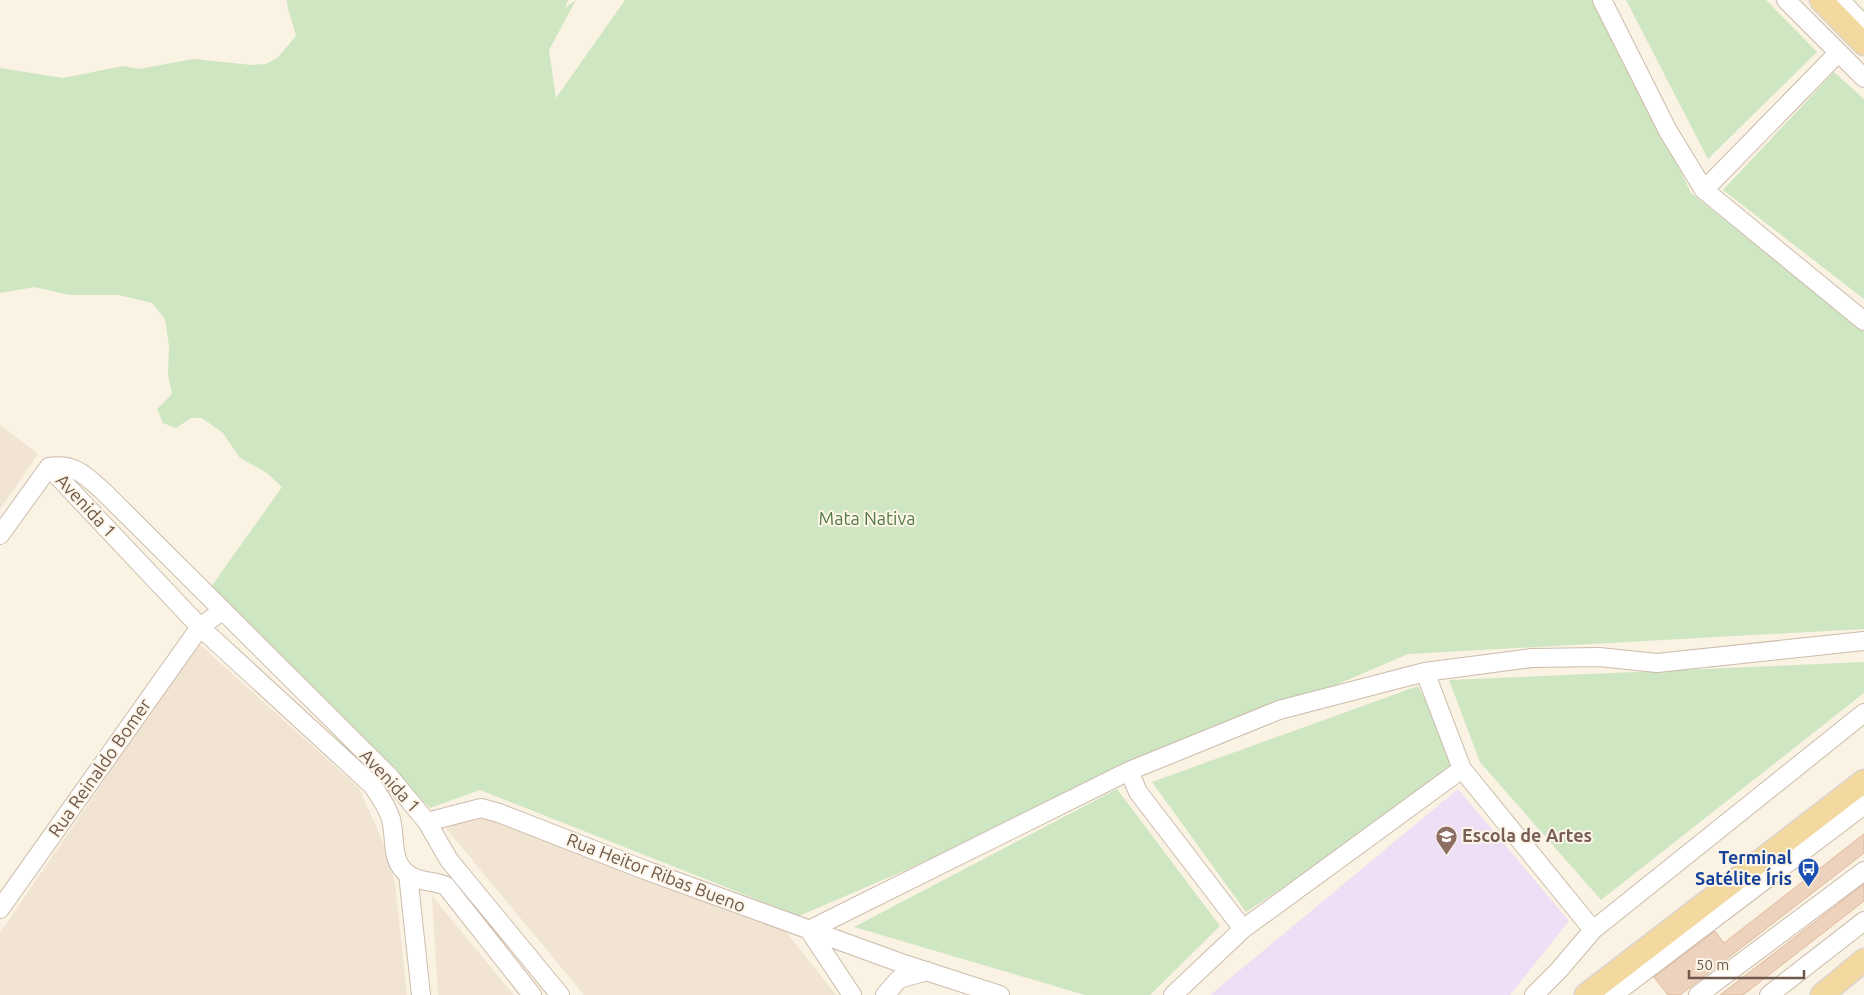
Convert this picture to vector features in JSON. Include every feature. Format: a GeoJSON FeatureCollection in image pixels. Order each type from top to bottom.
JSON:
{"type":"FeatureCollection","features":[{"type":"Feature","properties":{"kind":"main road"},"geometry":{"type":"LineString","coordinates":[[1821,0],[1864,44]]}},
{"type":"Feature","properties":{"kind":"main road"},"geometry":{"type":"LineString","coordinates":[[1586,995],[1864,781]]}},
{"type":"Feature","properties":{"kind":"main road"},"geometry":{"type":"LineString","coordinates":[[1822,995],[1864,960]]}},
{"type":"Feature","properties":{"kind":"street"},"geometry":{"type":"LineString","coordinates":[[1602,0],[1668,131],[1704,190],[1864,321]]}},
{"type":"Feature","properties":{"kind":"street"},"geometry":{"type":"LineString","coordinates":[[1786,0],[1864,78]]}},
{"type":"Feature","properties":{"kind":"street"},"geometry":{"type":"LineString","coordinates":[[1840,0],[1864,25]]}},
{"type":"Feature","properties":{"kind":"street"},"geometry":{"type":"LineString","coordinates":[[1704,190],[1838,53]]}},
{"type":"Feature","properties":{"kind":"street","name":"Avenida 1"},"geometry":{"type":"LineString","coordinates":[[49,467],[64,465],[82,473],[389,776],[427,822],[441,850],[560,995]]}},
{"type":"Feature","properties":{"kind":"street"},"geometry":{"type":"LineString","coordinates":[[0,535],[49,467]]}},
{"type":"Feature","properties":{"kind":"street","name":"Avenida 1"},"geometry":{"type":"LineString","coordinates":[[49,467],[200,627],[372,785],[390,818],[395,854],[402,869],[415,878]]}},
{"type":"Feature","properties":{"kind":"street","name":"Rua Reinaldo Bomer"},"geometry":{"type":"LineString","coordinates":[[0,909],[200,627],[222,611]]}},
{"type":"Feature","properties":{"kind":"street"},"geometry":{"type":"LineString","coordinates":[[852,995],[809,930],[1129,771],[1279,710],[1425,672],[1532,658],[1599,657],[1657,663],[1864,641]]}},
{"type":"Feature","properties":{"kind":"street"},"geometry":{"type":"LineString","coordinates":[[1425,672],[1462,769],[1593,930]]}},
{"type":"Feature","properties":{"kind":"street"},"geometry":{"type":"LineString","coordinates":[[1534,995],[1559,970],[1593,930],[1864,713]]}},
{"type":"Feature","properties":{"kind":"street"},"geometry":{"type":"LineString","coordinates":[[1173,995],[1243,929],[1462,769]]}},
{"type":"Feature","properties":{"kind":"street"},"geometry":{"type":"LineString","coordinates":[[1129,771],[1138,792],[1243,929]]}},
{"type":"Feature","properties":{"kind":"street"},"geometry":{"type":"LineString","coordinates":[[1613,995],[1864,804]]}},
{"type":"Feature","properties":{"kind":"street","name":"Rua Heitor Ribas Bueno"},"geometry":{"type":"LineString","coordinates":[[427,822],[481,808],[900,964],[928,971],[1000,995]]}},
{"type":"Feature","properties":{"kind":"street"},"geometry":{"type":"LineString","coordinates":[[415,878],[434,872],[438,865],[441,850]]}},
{"type":"Feature","properties":{"kind":"street"},"geometry":{"type":"LineString","coordinates":[[1698,995],[1864,871]]}},
{"type":"Feature","properties":{"kind":"street"},"geometry":{"type":"LineString","coordinates":[[415,878],[421,995]]}},
{"type":"Feature","properties":{"kind":"street"},"geometry":{"type":"LineString","coordinates":[[415,878],[438,882],[446,886],[532,995]]}},
{"type":"Feature","properties":{"kind":"street"},"geometry":{"type":"LineString","coordinates":[[1769,995],[1864,922]]}},
{"type":"Feature","properties":{"kind":"street"},"geometry":{"type":"LineString","coordinates":[[885,995],[899,979],[928,971]]}},
{"type":"Feature","properties":{"kind":"shaded area"},"geometry":{"type":"Polygon","coordinates":[[[0,425],[38,454],[0,509],[0,425]]]}},
{"type":"Feature","properties":{"kind":"shaded area"},"geometry":{"type":"Polygon","coordinates":[[[198,643],[359,788],[382,840],[395,883],[407,995],[0,995],[0,933],[198,643]]]}},
{"type":"Feature","properties":{"kind":"shaded area","name":"Escola de Artes"},"geometry":{"type":"Polygon","coordinates":[[[1458,789],[1569,921],[1510,995],[1210,995],[1458,789]]]}},
{"type":"Feature","properties":{"kind":"shaded area"},"geometry":{"type":"Polygon","coordinates":[[[479,815],[784,929],[836,995],[584,995],[446,828],[479,815]]]}},
{"type":"Feature","properties":{"kind":"shaded area"},"geometry":{"type":"Polygon","coordinates":[[[432,896],[514,995],[438,995],[432,896]]]}},
{"type":"Feature","properties":{"kind":"green space","name":"Mata Nativa"},"geometry":{"type":"Polygon","coordinates":[[[287,0],[568,0],[565,8],[576,0],[549,50],[556,98],[625,0],[1599,0],[1691,193],[1864,332],[1864,629],[1408,654],[799,916],[480,790],[430,808],[211,587],[282,487],[267,473],[240,458],[223,433],[202,418],[191,418],[176,428],[163,423],[157,409],[172,394],[168,375],[169,346],[165,319],[152,303],[118,295],[69,295],[35,287],[0,293],[0,68],[63,78],[123,66],[139,69],[193,59],[252,65],[266,64],[278,57],[296,36],[287,0]]]}},
{"type":"Feature","properties":{"kind":"green space"},"geometry":{"type":"Polygon","coordinates":[[[1626,0],[1766,0],[1817,52],[1708,159],[1626,0]]]}},
{"type":"Feature","properties":{"kind":"green space"},"geometry":{"type":"Polygon","coordinates":[[[1834,72],[1864,99],[1864,299],[1723,190],[1834,72]]]}},
{"type":"Feature","properties":{"kind":"green space"},"geometry":{"type":"Polygon","coordinates":[[[1864,662],[1864,693],[1601,900],[1480,762],[1449,680],[1864,662]]]}},
{"type":"Feature","properties":{"kind":"green space"},"geometry":{"type":"Polygon","coordinates":[[[1418,686],[1462,769],[1246,912],[1152,782],[1418,686]]]}},
{"type":"Feature","properties":{"kind":"green space"},"geometry":{"type":"Polygon","coordinates":[[[1117,789],[1220,926],[1150,995],[1085,995],[854,927],[1117,789]]]}},
{"type":"Feature","properties":{"kind":"building","name":"Terminal Satélite Íris"},"geometry":{"type":"Polygon","coordinates":[[[1864,834],[1864,853],[1680,995],[1668,995],[1654,977],[1715,931],[1724,943],[1864,834]]]}},
{"type":"Feature","properties":{"kind":"building","name":"Terminal Satélite Íris"},"geometry":{"type":"Polygon","coordinates":[[[1864,884],[1864,901],[1743,995],[1720,995],[1864,884]]]}},
{"type":"Feature","properties":{"kind":"place","name":"Escola de Artes"},"geometry":{"type":"Point","coordinates":[1446,855]}},
{"type":"Feature","properties":{"kind":"place","name":"Terminal Satélite Íris"},"geometry":{"type":"Point","coordinates":[1808,887]}}]}
